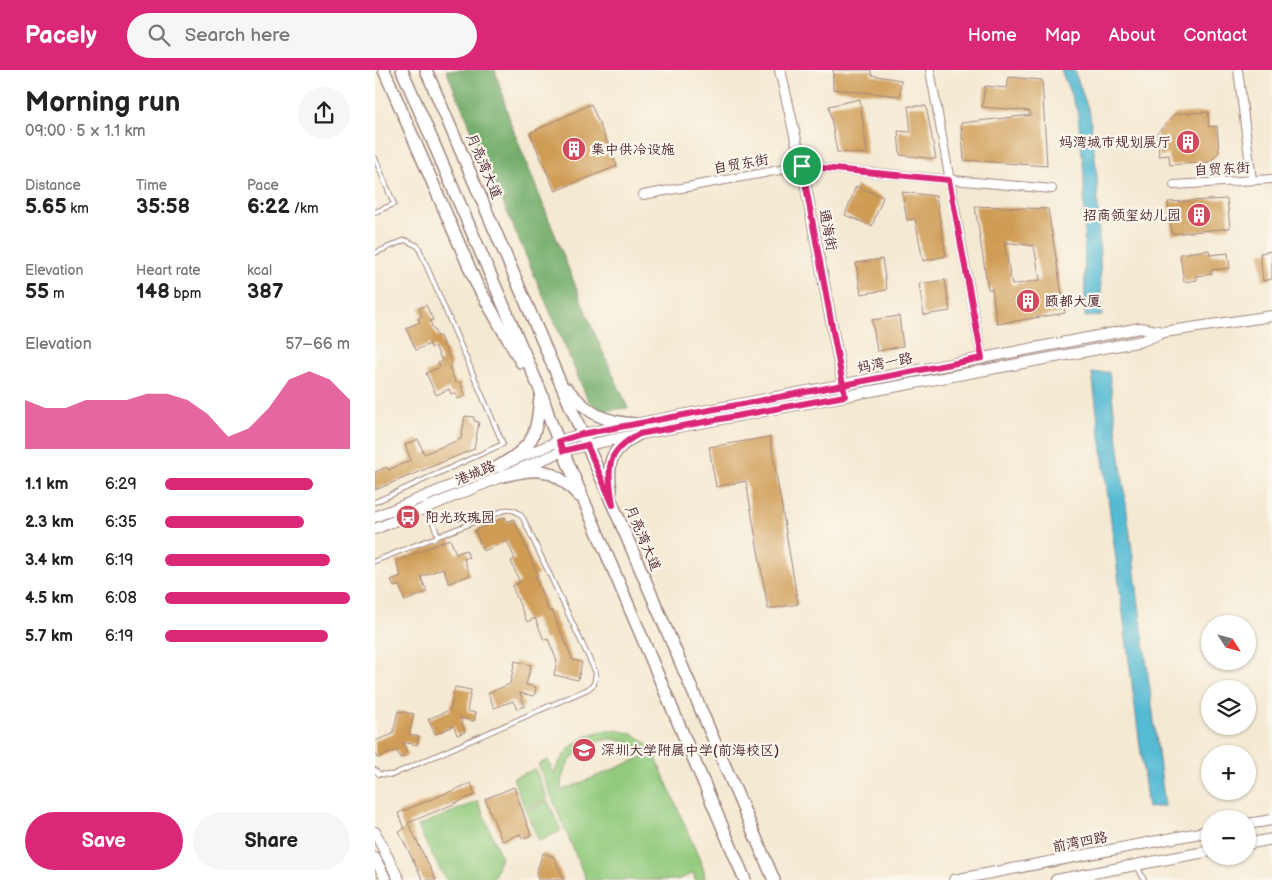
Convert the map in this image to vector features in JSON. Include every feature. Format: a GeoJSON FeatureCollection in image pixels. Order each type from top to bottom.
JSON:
{"type":"FeatureCollection","features":[{"type":"Feature","properties":{"kind":"main road"},"geometry":{"type":"LineString","coordinates":[[383,70],[476,283],[524,368],[536,380]]}},
{"type":"Feature","properties":{"kind":"main road"},"geometry":{"type":"LineString","coordinates":[[402,70],[536,380],[551,424],[745,880]]}},
{"type":"Feature","properties":{"kind":"main road","name":"月亮湾大道"},"geometry":{"type":"LineString","coordinates":[[426,70],[774,880]]}},
{"type":"Feature","properties":{"kind":"main road"},"geometry":{"type":"LineString","coordinates":[[556,374],[576,400],[593,415],[638,429],[616,450],[611,462],[609,471],[613,505]]}},
{"type":"Feature","properties":{"kind":"main road"},"geometry":{"type":"LineString","coordinates":[[501,471],[533,436],[538,420],[541,392]]}},
{"type":"Feature","properties":{"kind":"main road"},"geometry":{"type":"LineString","coordinates":[[501,471],[548,472],[568,485],[579,496],[589,511]]}},
{"type":"Feature","properties":{"kind":"street","name":"通海街"},"geometry":{"type":"LineString","coordinates":[[780,70],[802,166],[845,396]]}},
{"type":"Feature","properties":{"kind":"street"},"geometry":{"type":"LineString","coordinates":[[930,70],[982,358]]}},
{"type":"Feature","properties":{"kind":"street"},"geometry":{"type":"LineString","coordinates":[[1238,70],[1252,180]]}},
{"type":"Feature","properties":{"kind":"street","name":"自贸东街"},"geometry":{"type":"LineString","coordinates":[[643,195],[802,166],[1052,188]]}},
{"type":"Feature","properties":{"kind":"street","name":"自贸东街"},"geometry":{"type":"LineString","coordinates":[[1174,185],[1272,179]]}},
{"type":"Feature","properties":{"kind":"street","name":"妈湾一路"},"geometry":{"type":"LineString","coordinates":[[638,429],[845,396],[1141,341],[1164,332],[1272,316]]}},
{"type":"Feature","properties":{"kind":"street","name":"妈湾一路"},"geometry":{"type":"LineString","coordinates":[[585,440],[843,385],[1140,328],[1164,332]]}},
{"type":"Feature","properties":{"kind":"street","name":"港城路"},"geometry":{"type":"LineString","coordinates":[[375,529],[427,508],[501,471],[561,446],[585,440]]}},
{"type":"Feature","properties":{"kind":"street","name":"港城路"},"geometry":{"type":"LineString","coordinates":[[375,517],[423,497],[501,471]]}},
{"type":"Feature","properties":{"kind":"street"},"geometry":{"type":"LineString","coordinates":[[1256,823],[1272,820]]}},
{"type":"Feature","properties":{"kind":"street"},"geometry":{"type":"LineString","coordinates":[[375,832],[399,880]]}},
{"type":"Feature","properties":{"kind":"street","name":"前湾四路"},"geometry":{"type":"LineString","coordinates":[[954,880],[1201,833]]}},
{"type":"Feature","properties":{"kind":"street"},"geometry":{"type":"LineString","coordinates":[[1256,842],[1272,839]]}},
{"type":"Feature","properties":{"kind":"street"},"geometry":{"type":"LineString","coordinates":[[1056,880],[1201,853]]}},
{"type":"Feature","properties":{"kind":"street"},"geometry":{"type":"LineString","coordinates":[[375,858],[386,880]]}},
{"type":"Feature","properties":{"kind":"lane"},"geometry":{"type":"LineString","coordinates":[[375,158],[394,204],[375,212]]}},
{"type":"Feature","properties":{"kind":"lane"},"geometry":{"type":"LineString","coordinates":[[375,252],[405,240],[418,246],[503,444],[375,502]]}},
{"type":"Feature","properties":{"kind":"lane"},"geometry":{"type":"LineString","coordinates":[[423,497],[438,536]]}},
{"type":"Feature","properties":{"kind":"lane"},"geometry":{"type":"LineString","coordinates":[[375,561],[505,510],[512,509],[521,514],[596,673],[596,679],[588,689],[392,775],[385,776],[375,770]]}},
{"type":"Feature","properties":{"kind":"lane"},"geometry":{"type":"LineString","coordinates":[[1137,865],[1144,880]]}},
{"type":"Feature","properties":{"kind":"green space"},"geometry":{"type":"Polygon","coordinates":[[[446,70],[495,70],[511,124],[591,325],[628,408],[601,411],[588,400],[446,70]]]}},
{"type":"Feature","properties":{"kind":"green space"},"geometry":{"type":"Polygon","coordinates":[[[609,730],[622,731],[634,735],[644,741],[653,751],[704,870],[705,880],[695,880],[694,873],[677,880],[586,880],[538,764],[548,760],[554,774],[568,750],[582,739],[609,730]],[[611,739],[591,744],[575,755],[564,771],[561,791],[645,756],[634,746],[626,742],[611,739]]]}},
{"type":"Feature","properties":{"kind":"green space"},"geometry":{"type":"Polygon","coordinates":[[[535,769],[548,799],[525,809],[513,778],[535,769]]]}},
{"type":"Feature","properties":{"kind":"green space"},"geometry":{"type":"Polygon","coordinates":[[[478,801],[501,857],[493,880],[446,880],[418,826],[478,801]]]}},
{"type":"Feature","properties":{"kind":"green space"},"geometry":{"type":"Polygon","coordinates":[[[548,801],[561,831],[539,841],[526,811],[548,801]]]}},
{"type":"Feature","properties":{"kind":"water"},"geometry":{"type":"Polygon","coordinates":[[[1061,70],[1074,70],[1090,114],[1097,177],[1102,316],[1085,317],[1084,175],[1078,113],[1061,70]]]}},
{"type":"Feature","properties":{"kind":"water"},"geometry":{"type":"Polygon","coordinates":[[[1109,372],[1165,806],[1148,808],[1092,373],[1109,372]]]}},
{"type":"Feature","properties":{"kind":"building"},"geometry":{"type":"Polygon","coordinates":[[[833,70],[871,70],[871,75],[901,80],[900,96],[833,89],[833,70]]]}},
{"type":"Feature","properties":{"kind":"building"},"geometry":{"type":"Polygon","coordinates":[[[1009,77],[1042,80],[1047,166],[964,160],[961,123],[1031,115],[1030,111],[982,107],[985,86],[1007,88],[1009,77]]]}},
{"type":"Feature","properties":{"kind":"building"},"geometry":{"type":"Polygon","coordinates":[[[860,99],[867,154],[837,152],[829,106],[860,99]]]}},
{"type":"Feature","properties":{"kind":"building","name":"集中供冷设施"},"geometry":{"type":"Polygon","coordinates":[[[591,104],[617,166],[555,191],[530,133],[591,104]]]}},
{"type":"Feature","properties":{"kind":"building"},"geometry":{"type":"Polygon","coordinates":[[[908,106],[926,106],[936,159],[900,155],[898,131],[911,132],[908,106]]]}},
{"type":"Feature","properties":{"kind":"building","name":"妈湾城市规划展厅"},"geometry":{"type":"Polygon","coordinates":[[[1208,112],[1209,127],[1217,126],[1219,152],[1210,162],[1170,165],[1169,155],[1159,156],[1157,133],[1175,114],[1208,112]]]}},
{"type":"Feature","properties":{"kind":"building"},"geometry":{"type":"Polygon","coordinates":[[[856,186],[883,197],[872,226],[845,215],[856,186]]]}},
{"type":"Feature","properties":{"kind":"building"},"geometry":{"type":"Polygon","coordinates":[[[902,192],[936,196],[946,256],[923,261],[915,219],[907,220],[902,192]]]}},
{"type":"Feature","properties":{"kind":"building","name":"招商领玺幼儿园"},"geometry":{"type":"Polygon","coordinates":[[[1227,199],[1230,228],[1172,234],[1168,202],[1227,199]]]}},
{"type":"Feature","properties":{"kind":"building"},"geometry":{"type":"Polygon","coordinates":[[[975,206],[1048,209],[1065,313],[997,324],[992,289],[988,289],[975,206]],[[1004,242],[1012,285],[1040,280],[1034,246],[1004,242]]]}},
{"type":"Feature","properties":{"kind":"building"},"geometry":{"type":"Polygon","coordinates":[[[1209,250],[1210,255],[1228,253],[1230,268],[1211,270],[1212,274],[1196,276],[1197,280],[1184,282],[1180,254],[1209,250]]]}},
{"type":"Feature","properties":{"kind":"building"},"geometry":{"type":"Polygon","coordinates":[[[1272,251],[1272,279],[1263,281],[1260,253],[1272,251]]]}},
{"type":"Feature","properties":{"kind":"building"},"geometry":{"type":"Polygon","coordinates":[[[882,259],[887,290],[861,294],[856,263],[882,259]]]}},
{"type":"Feature","properties":{"kind":"building"},"geometry":{"type":"Polygon","coordinates":[[[945,280],[950,311],[924,315],[919,284],[945,280]]]}},
{"type":"Feature","properties":{"kind":"building"},"geometry":{"type":"Polygon","coordinates":[[[426,305],[433,320],[430,321],[437,337],[440,336],[452,365],[449,367],[456,383],[460,382],[466,396],[458,399],[455,392],[451,394],[449,389],[436,395],[426,373],[440,367],[438,363],[442,361],[435,346],[431,348],[430,344],[416,350],[406,328],[420,322],[418,318],[422,316],[419,308],[426,305]]]}},
{"type":"Feature","properties":{"kind":"building"},"geometry":{"type":"Polygon","coordinates":[[[899,316],[903,346],[877,351],[872,320],[899,316]]]}},
{"type":"Feature","properties":{"kind":"building"},"geometry":{"type":"Polygon","coordinates":[[[465,416],[474,417],[474,421],[479,422],[474,449],[375,490],[375,472],[387,467],[388,470],[411,460],[405,445],[418,439],[424,454],[461,439],[465,416]]]}},
{"type":"Feature","properties":{"kind":"building"},"geometry":{"type":"Polygon","coordinates":[[[770,437],[798,604],[768,609],[746,481],[716,487],[709,447],[770,437]]]}},
{"type":"Feature","properties":{"kind":"building"},"geometry":{"type":"Polygon","coordinates":[[[505,517],[507,522],[514,519],[538,575],[535,576],[549,612],[552,611],[573,660],[582,662],[578,680],[554,675],[557,661],[548,639],[544,640],[535,618],[527,622],[512,586],[520,583],[511,561],[515,559],[507,541],[483,551],[475,530],[505,517]]]}},
{"type":"Feature","properties":{"kind":"building"},"geometry":{"type":"Polygon","coordinates":[[[450,539],[456,554],[466,550],[469,557],[464,559],[470,575],[449,583],[443,568],[421,577],[427,592],[405,601],[399,585],[394,587],[391,580],[401,576],[396,561],[450,539]]]}},
{"type":"Feature","properties":{"kind":"building"},"geometry":{"type":"Polygon","coordinates":[[[515,661],[531,665],[526,685],[536,687],[534,696],[520,693],[525,706],[517,709],[513,701],[494,708],[488,693],[510,684],[515,661]]]}},
{"type":"Feature","properties":{"kind":"building"},"geometry":{"type":"Polygon","coordinates":[[[455,687],[471,690],[467,711],[476,713],[474,721],[460,718],[465,732],[457,735],[454,726],[435,734],[428,719],[450,710],[455,687]]]}},
{"type":"Feature","properties":{"kind":"building"},"geometry":{"type":"Polygon","coordinates":[[[398,711],[414,714],[409,734],[419,736],[417,745],[403,742],[408,755],[400,758],[397,750],[377,758],[375,741],[393,734],[398,711]]]}},
{"type":"Feature","properties":{"kind":"building"},"geometry":{"type":"Polygon","coordinates":[[[471,783],[475,795],[408,823],[436,880],[423,880],[399,832],[404,829],[398,813],[471,783]]]}},
{"type":"Feature","properties":{"kind":"building"},"geometry":{"type":"Polygon","coordinates":[[[514,787],[531,835],[522,839],[520,834],[502,841],[485,799],[514,787]]]}},
{"type":"Feature","properties":{"kind":"building"},"geometry":{"type":"Polygon","coordinates":[[[543,853],[554,857],[564,880],[538,880],[536,873],[543,853]]]}},
{"type":"Feature","properties":{"kind":"place","name":"妈湾城市规划展厅"},"geometry":{"type":"Point","coordinates":[1188,142]}},
{"type":"Feature","properties":{"kind":"place","name":"集中供冷设施"},"geometry":{"type":"Point","coordinates":[574,149]}},
{"type":"Feature","properties":{"kind":"place","name":"招商领玺幼儿园"},"geometry":{"type":"Point","coordinates":[1199,215]}},
{"type":"Feature","properties":{"kind":"place","name":"颐都大厦"},"geometry":{"type":"Point","coordinates":[1028,301]}},
{"type":"Feature","properties":{"kind":"place","name":"阳光玫瑰园"},"geometry":{"type":"Point","coordinates":[408,517]}},
{"type":"Feature","properties":{"kind":"place","name":"深圳大学附属中学(前海校区)"},"geometry":{"type":"Point","coordinates":[584,750]}},
{"type":"Feature","properties":{"kind":"route"},"geometry":{"type":"LineString","coordinates":[[802,166],[843,385],[582,434],[559,441],[563,451],[587,445],[613,505],[609,481],[611,462],[616,450],[626,441],[639,434],[845,396],[843,385],[982,358],[949,180],[802,166]]}}]}
